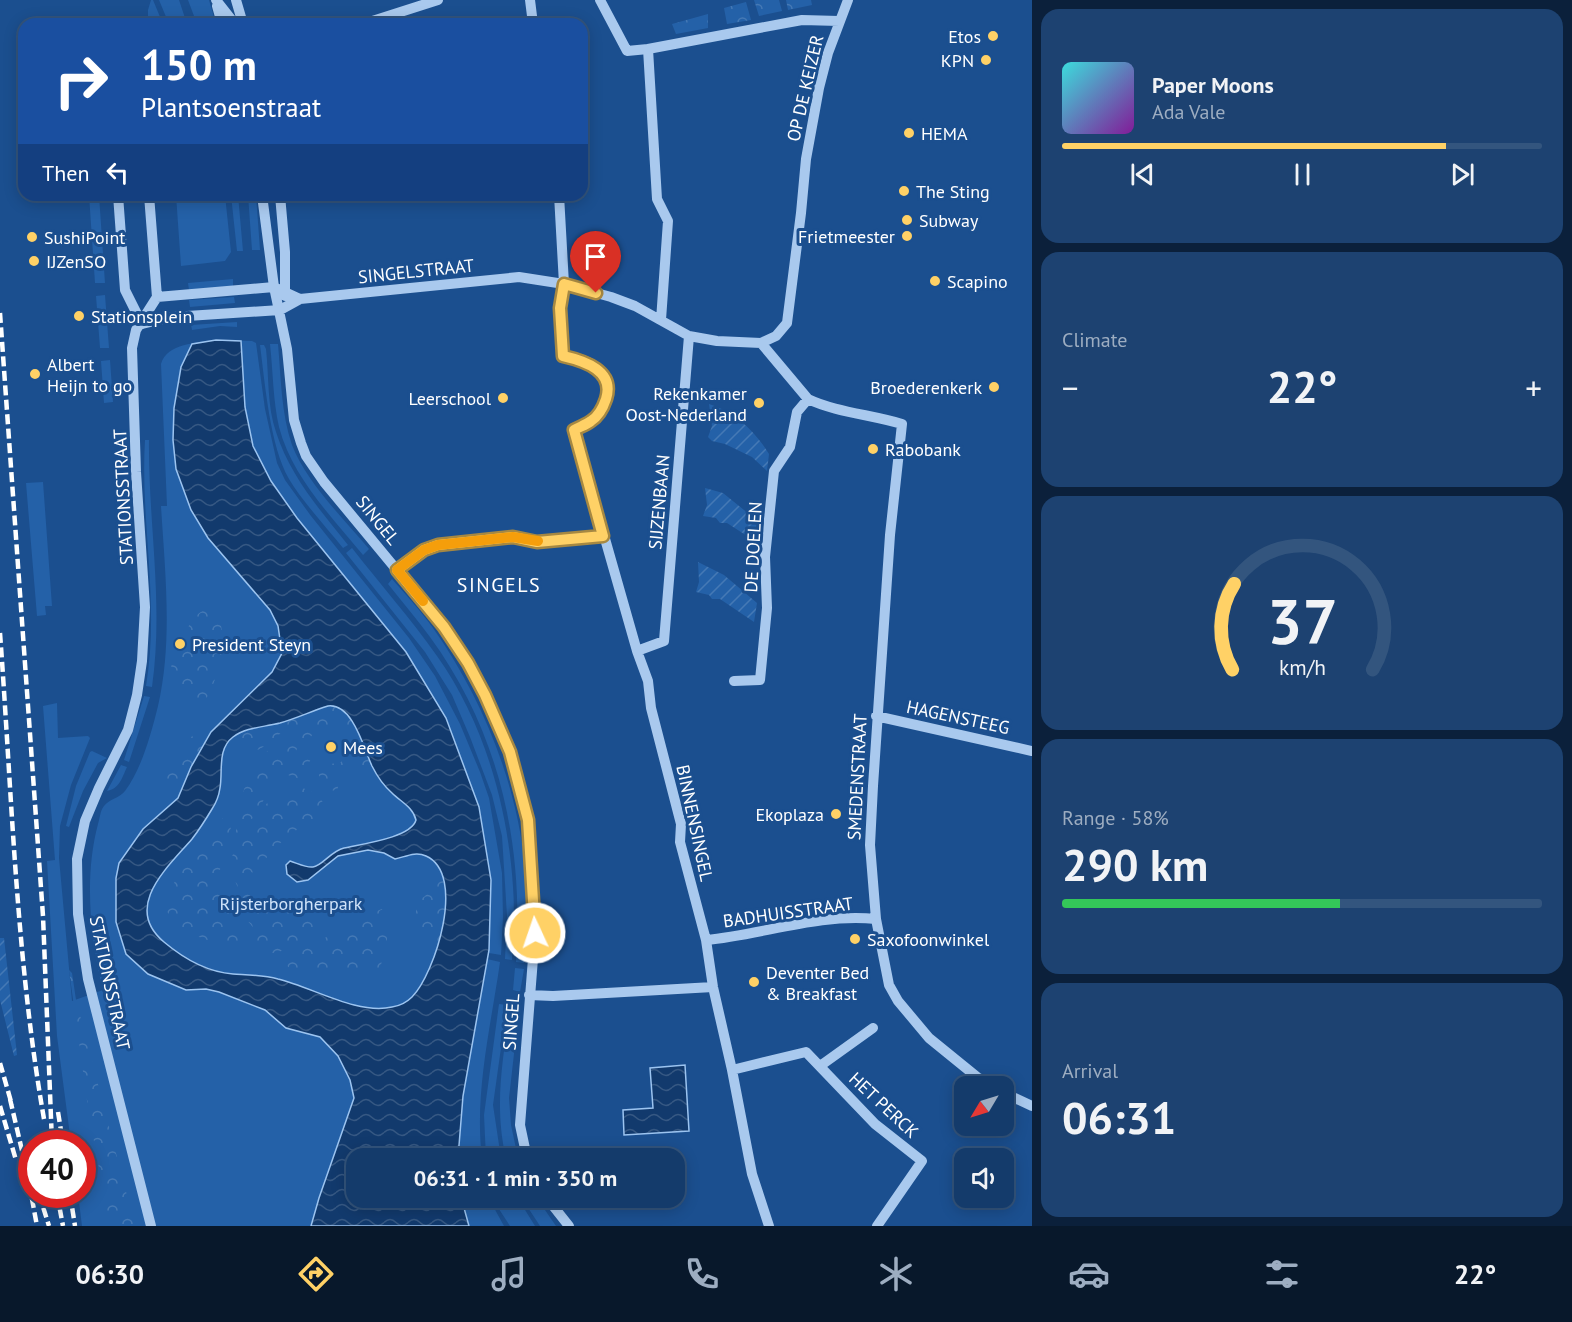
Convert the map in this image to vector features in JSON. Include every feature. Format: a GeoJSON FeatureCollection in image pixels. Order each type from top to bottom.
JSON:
{"type":"FeatureCollection","features":[{"type":"Feature","properties":{"kind":"street"},"geometry":{"type":"LineString","coordinates":[[216,0],[220,18]]}},
{"type":"Feature","properties":{"kind":"street"},"geometry":{"type":"LineString","coordinates":[[216,0],[231,18]]}},
{"type":"Feature","properties":{"kind":"street"},"geometry":{"type":"LineString","coordinates":[[236,0],[241,18]]}},
{"type":"Feature","properties":{"kind":"street"},"geometry":{"type":"LineString","coordinates":[[382,18],[438,0]]}},
{"type":"Feature","properties":{"kind":"street"},"geometry":{"type":"LineString","coordinates":[[530,0],[532,18]]}},
{"type":"Feature","properties":{"kind":"street","name":"OP DE KEIZER"},"geometry":{"type":"LineString","coordinates":[[600,0],[627,51],[802,20],[839,21],[819,87],[806,159],[786,322],[776,336],[761,343]]}},
{"type":"Feature","properties":{"kind":"street"},"geometry":{"type":"LineString","coordinates":[[839,21],[848,0]]}},
{"type":"Feature","properties":{"kind":"street"},"geometry":{"type":"LineString","coordinates":[[648,49],[657,200],[668,221],[662,320]]}},
{"type":"Feature","properties":{"kind":"street"},"geometry":{"type":"LineString","coordinates":[[118,201],[125,290],[142,324],[172,317],[280,310],[300,299]]}},
{"type":"Feature","properties":{"kind":"street"},"geometry":{"type":"LineString","coordinates":[[149,201],[157,297],[274,287],[300,299]]}},
{"type":"Feature","properties":{"kind":"street","name":"SINGEL"},"geometry":{"type":"LineString","coordinates":[[263,201],[274,287],[287,349],[294,420],[303,449],[324,482],[444,627],[468,663],[485,695],[510,752],[528,820],[535,933],[519,1125],[525,1148]]}},
{"type":"Feature","properties":{"kind":"street","name":"SINGEL"},"geometry":{"type":"LineString","coordinates":[[280,310],[286,292],[281,201]]}},
{"type":"Feature","properties":{"kind":"street"},"geometry":{"type":"LineString","coordinates":[[559,201],[564,284]]}},
{"type":"Feature","properties":{"kind":"street","name":"SINGELSTRAAT"},"geometry":{"type":"LineString","coordinates":[[300,299],[519,277],[564,284],[619,300],[662,320],[689,336]]}},
{"type":"Feature","properties":{"kind":"street","name":"BINNENSINGEL"},"geometry":{"type":"LineString","coordinates":[[564,284],[560,308],[563,356],[583,360],[592,365],[603,374],[608,387],[599,414],[574,430],[603,536],[648,681],[651,708],[681,824],[680,842],[706,940],[713,987],[752,1174],[769,1226]]}},
{"type":"Feature","properties":{"kind":"street","name":"STATIONSSTRAAT"},"geometry":{"type":"LineString","coordinates":[[151,1226],[88,979],[78,914],[77,859],[85,821],[128,730],[137,695],[142,661],[145,607],[136,472],[132,348],[136,330],[142,324],[157,297]]}},
{"type":"Feature","properties":{"kind":"street"},"geometry":{"type":"LineString","coordinates":[[689,336],[717,341],[761,343],[808,399]]}},
{"type":"Feature","properties":{"kind":"street","name":"SIJZENBAAN"},"geometry":{"type":"LineString","coordinates":[[637,651],[664,641],[689,336]]}},
{"type":"Feature","properties":{"kind":"street","name":"SMEDENSTRAAT"},"geometry":{"type":"LineString","coordinates":[[808,399],[819,404],[902,424],[890,534],[876,716],[870,845],[876,918],[889,985],[898,1001],[929,1038],[976,1076]]}},
{"type":"Feature","properties":{"kind":"street","name":"DE DOELEN"},"geometry":{"type":"LineString","coordinates":[[734,681],[760,680],[766,608],[765,557],[774,471],[790,447],[797,412],[808,399]]}},
{"type":"Feature","properties":{"kind":"street"},"geometry":{"type":"LineString","coordinates":[[397,570],[424,550],[438,545],[513,537],[537,542],[603,536]]}},
{"type":"Feature","properties":{"kind":"street","name":"HAGENSTEEG"},"geometry":{"type":"LineString","coordinates":[[876,716],[1032,751]]}},
{"type":"Feature","properties":{"kind":"street","name":"BADHUISSTRAAT"},"geometry":{"type":"LineString","coordinates":[[706,940],[735,938],[773,928],[859,917],[876,918]]}},
{"type":"Feature","properties":{"kind":"street"},"geometry":{"type":"LineString","coordinates":[[529,995],[553,996],[713,987]]}},
{"type":"Feature","properties":{"kind":"street","name":"HET PERCK"},"geometry":{"type":"LineString","coordinates":[[820,1066],[873,1028]]}},
{"type":"Feature","properties":{"kind":"street","name":"HET PERCK"},"geometry":{"type":"LineString","coordinates":[[732,1070],[806,1052],[875,1124],[922,1161],[877,1226]]}},
{"type":"Feature","properties":{"kind":"street"},"geometry":{"type":"LineString","coordinates":[[1014,1098],[1032,1106]]}},
{"type":"Feature","properties":{"kind":"street"},"geometry":{"type":"LineString","coordinates":[[554,1208],[568,1226]]}},
{"type":"Feature","properties":{"kind":"green space"},"geometry":{"type":"Polygon","coordinates":[[[153,0],[160,18],[148,18],[148,10],[153,0]]]}},
{"type":"Feature","properties":{"kind":"green space"},"geometry":{"type":"Polygon","coordinates":[[[159,0],[179,0],[185,18],[166,18],[159,0]]]}},
{"type":"Feature","properties":{"kind":"green space"},"geometry":{"type":"Polygon","coordinates":[[[188,0],[209,0],[214,18],[195,18],[188,0]]]}},
{"type":"Feature","properties":{"kind":"green space"},"geometry":{"type":"Polygon","coordinates":[[[754,0],[779,0],[782,11],[759,16],[754,0]]]}},
{"type":"Feature","properties":{"kind":"green space"},"geometry":{"type":"Polygon","coordinates":[[[786,0],[811,0],[812,5],[788,10],[786,0]]]}},
{"type":"Feature","properties":{"kind":"green space"},"geometry":{"type":"Polygon","coordinates":[[[746,2],[751,20],[727,24],[724,8],[746,2]]]}},
{"type":"Feature","properties":{"kind":"green space"},"geometry":{"type":"Polygon","coordinates":[[[708,14],[708,28],[676,34],[672,24],[708,14]]]}},
{"type":"Feature","properties":{"kind":"green space"},"geometry":{"type":"Polygon","coordinates":[[[89,201],[99,201],[105,283],[95,283],[89,201]]]}},
{"type":"Feature","properties":{"kind":"green space"},"geometry":{"type":"Polygon","coordinates":[[[176,201],[226,201],[231,252],[225,261],[181,266],[176,201]]]}},
{"type":"Feature","properties":{"kind":"green space"},"geometry":{"type":"Polygon","coordinates":[[[232,201],[239,201],[243,251],[237,251],[232,201]]]}},
{"type":"Feature","properties":{"kind":"green space"},"geometry":{"type":"Polygon","coordinates":[[[248,201],[256,201],[260,250],[252,250],[248,201]]]}},
{"type":"Feature","properties":{"kind":"green space"},"geometry":{"type":"Polygon","coordinates":[[[233,279],[233,286],[189,290],[188,283],[233,279]]]}},
{"type":"Feature","properties":{"kind":"green space"},"geometry":{"type":"Polygon","coordinates":[[[105,295],[109,348],[100,348],[96,296],[105,295]]]}},
{"type":"Feature","properties":{"kind":"green space"},"geometry":{"type":"Polygon","coordinates":[[[234,297],[235,303],[190,307],[189,300],[234,297]]]}},
{"type":"Feature","properties":{"kind":"green space"},"geometry":{"type":"Polygon","coordinates":[[[237,322],[237,327],[220,326],[192,330],[191,325],[237,322]]]}},
{"type":"Feature","properties":{"kind":"green space","name":"Rijsterborgherpark"},"geometry":{"type":"Polygon","coordinates":[[[216,340],[256,343],[265,409],[277,463],[285,480],[409,638],[435,676],[460,724],[489,798],[502,873],[503,917],[501,955],[489,953],[487,959],[500,962],[482,1084],[481,1148],[346,1148],[346,1208],[494,1208],[504,1226],[82,1226],[80,1208],[96,1208],[96,1130],[69,1130],[57,1036],[47,861],[55,860],[43,706],[57,703],[58,738],[88,736],[90,738],[71,785],[60,826],[59,858],[72,1001],[103,990],[98,970],[90,907],[94,844],[103,808],[125,791],[141,761],[152,728],[163,681],[167,606],[161,506],[167,506],[161,364],[169,352],[192,343],[216,340]]]}},
{"type":"Feature","properties":{"kind":"green space"},"geometry":{"type":"Polygon","coordinates":[[[270,344],[278,344],[288,433],[298,459],[337,513],[369,549],[363,555],[314,495],[293,463],[285,445],[275,407],[270,344]]]}},
{"type":"Feature","properties":{"kind":"green space"},"geometry":{"type":"Polygon","coordinates":[[[260,345],[264,345],[266,349],[271,412],[282,448],[307,492],[348,545],[343,548],[301,496],[289,479],[283,465],[277,450],[269,414],[260,345]]]}},
{"type":"Feature","properties":{"kind":"green space"},"geometry":{"type":"Polygon","coordinates":[[[110,360],[113,402],[104,403],[101,361],[110,360]]]}},
{"type":"Feature","properties":{"kind":"green space"},"geometry":{"type":"Polygon","coordinates":[[[709,404],[736,417],[757,438],[769,454],[767,471],[752,457],[725,444],[712,441],[708,437],[712,426],[709,404]]]}},
{"type":"Feature","properties":{"kind":"green space"},"geometry":{"type":"Polygon","coordinates":[[[145,440],[149,440],[156,594],[152,687],[146,686],[150,655],[151,593],[145,501],[145,440]]]}},
{"type":"Feature","properties":{"kind":"green space"},"geometry":{"type":"Polygon","coordinates":[[[43,482],[52,606],[45,606],[46,615],[37,616],[26,483],[43,482]]]}},
{"type":"Feature","properties":{"kind":"green space"},"geometry":{"type":"Polygon","coordinates":[[[705,488],[723,493],[765,527],[761,545],[727,523],[720,523],[716,518],[703,516],[707,505],[705,488]]]}},
{"type":"Feature","properties":{"kind":"green space"},"geometry":{"type":"Polygon","coordinates":[[[352,548],[437,656],[454,682],[480,737],[491,766],[506,826],[514,906],[512,960],[505,959],[507,916],[502,836],[492,795],[470,737],[452,695],[425,652],[346,553],[352,548]]]}},
{"type":"Feature","properties":{"kind":"green space"},"geometry":{"type":"Polygon","coordinates":[[[698,562],[724,575],[757,603],[754,622],[720,599],[712,599],[709,595],[696,592],[699,582],[698,562]]]}},
{"type":"Feature","properties":{"kind":"green space"},"geometry":{"type":"Polygon","coordinates":[[[392,579],[428,622],[452,658],[470,688],[498,753],[518,820],[524,855],[527,918],[524,963],[516,962],[516,875],[511,833],[490,751],[474,712],[454,674],[430,637],[388,584],[392,579]]]}},
{"type":"Feature","properties":{"kind":"green space"},"geometry":{"type":"Polygon","coordinates":[[[217,606],[222,633],[221,658],[208,696],[201,708],[185,696],[176,684],[170,651],[181,648],[186,632],[196,615],[217,606]]]}},
{"type":"Feature","properties":{"kind":"green space"},"geometry":{"type":"Polygon","coordinates":[[[144,696],[150,697],[129,762],[124,760],[144,696]]]}},
{"type":"Feature","properties":{"kind":"green space"},"geometry":{"type":"Polygon","coordinates":[[[333,706],[342,710],[355,726],[378,776],[373,781],[358,771],[347,775],[340,772],[340,763],[344,759],[348,745],[337,730],[300,726],[287,730],[261,749],[255,750],[241,747],[230,740],[245,731],[333,706]]]}},
{"type":"Feature","properties":{"kind":"green space"},"geometry":{"type":"Polygon","coordinates":[[[198,729],[209,736],[185,780],[151,786],[198,729]]]}},
{"type":"Feature","properties":{"kind":"green space"},"geometry":{"type":"Polygon","coordinates":[[[314,729],[317,731],[297,749],[282,772],[255,756],[265,753],[289,735],[314,729]]]}},
{"type":"Feature","properties":{"kind":"green space"},"geometry":{"type":"Polygon","coordinates":[[[311,750],[317,752],[303,770],[309,782],[285,774],[298,756],[311,750]]]}},
{"type":"Feature","properties":{"kind":"green space"},"geometry":{"type":"Polygon","coordinates":[[[92,751],[107,758],[98,763],[83,791],[69,827],[66,826],[76,786],[92,751]]]}},
{"type":"Feature","properties":{"kind":"green space"},"geometry":{"type":"Polygon","coordinates":[[[328,763],[337,764],[338,791],[329,790],[319,782],[319,774],[328,763]]]}},
{"type":"Feature","properties":{"kind":"green space"},"geometry":{"type":"Polygon","coordinates":[[[121,765],[127,767],[122,779],[114,788],[107,791],[121,765]]]}},
{"type":"Feature","properties":{"kind":"green space"},"geometry":{"type":"Polygon","coordinates":[[[260,767],[278,777],[252,819],[237,835],[235,834],[244,789],[260,767]]]}},
{"type":"Feature","properties":{"kind":"green space"},"geometry":{"type":"Polygon","coordinates":[[[303,788],[318,795],[324,804],[322,810],[315,818],[283,840],[254,873],[251,872],[243,878],[249,894],[260,892],[282,903],[322,916],[326,920],[325,926],[310,938],[289,948],[267,954],[258,953],[251,949],[256,931],[237,908],[240,893],[230,868],[230,860],[241,839],[273,795],[283,808],[298,790],[303,788]]]}},
{"type":"Feature","properties":{"kind":"green space"},"geometry":{"type":"Polygon","coordinates":[[[231,808],[234,811],[218,887],[221,900],[246,933],[245,944],[235,949],[192,934],[176,924],[167,910],[166,902],[175,882],[231,808]]]}},
{"type":"Feature","properties":{"kind":"green space"},"geometry":{"type":"Polygon","coordinates":[[[442,878],[446,894],[446,910],[438,942],[417,933],[412,919],[416,912],[417,899],[424,897],[442,878]]]}},
{"type":"Feature","properties":{"kind":"green space"},"geometry":{"type":"Polygon","coordinates":[[[382,909],[387,940],[380,969],[367,973],[349,970],[333,973],[288,967],[289,957],[358,919],[382,909]]]}},
{"type":"Feature","properties":{"kind":"green space"},"geometry":{"type":"Polygon","coordinates":[[[0,938],[4,938],[17,1055],[14,1056],[0,1000],[0,938]]]}},
{"type":"Feature","properties":{"kind":"green space"},"geometry":{"type":"Polygon","coordinates":[[[515,968],[524,969],[520,992],[513,990],[515,968]]]}},
{"type":"Feature","properties":{"kind":"green space"},"geometry":{"type":"Polygon","coordinates":[[[69,970],[72,973],[76,1000],[135,1226],[110,1226],[96,1152],[96,1130],[92,1130],[69,970]]]}},
{"type":"Feature","properties":{"kind":"green space"},"geometry":{"type":"Polygon","coordinates":[[[511,1000],[520,1001],[509,1098],[516,1148],[504,1148],[502,1138],[500,1098],[511,1000]]]}},
{"type":"Feature","properties":{"kind":"green space"},"geometry":{"type":"Polygon","coordinates":[[[499,1004],[507,1005],[493,1105],[499,1148],[486,1148],[484,1115],[499,1004]]]}},
{"type":"Feature","properties":{"kind":"green space"},"geometry":{"type":"Polygon","coordinates":[[[498,1208],[524,1208],[535,1226],[510,1226],[498,1208]]]}},
{"type":"Feature","properties":{"kind":"green space"},"geometry":{"type":"Polygon","coordinates":[[[528,1208],[544,1208],[556,1226],[540,1226],[528,1208]]]}},
{"type":"Feature","properties":{"kind":"water"},"geometry":{"type":"Polygon","coordinates":[[[216,340],[241,341],[245,407],[253,446],[271,481],[297,518],[406,652],[446,718],[479,807],[491,880],[489,950],[463,1096],[459,1148],[346,1148],[346,1208],[464,1208],[469,1226],[311,1226],[354,1098],[350,1080],[338,1056],[320,1037],[286,1028],[265,1010],[219,992],[206,989],[186,990],[148,974],[126,954],[116,922],[116,878],[119,863],[143,829],[178,798],[191,767],[211,732],[272,672],[282,653],[278,626],[270,610],[208,538],[191,510],[176,469],[173,440],[174,408],[181,367],[192,344],[216,340]],[[328,706],[280,723],[250,729],[238,734],[228,742],[223,754],[220,788],[216,802],[195,836],[153,888],[148,901],[147,915],[152,929],[164,942],[188,959],[205,967],[224,973],[278,979],[364,1007],[392,1007],[412,997],[421,985],[437,947],[446,902],[444,882],[438,866],[422,855],[414,854],[395,859],[384,853],[368,850],[338,856],[308,880],[297,882],[287,874],[286,865],[290,861],[313,867],[344,848],[396,836],[412,826],[416,820],[409,808],[381,781],[356,728],[344,712],[337,707],[328,706]]]}},
{"type":"Feature","properties":{"kind":"water"},"geometry":{"type":"Polygon","coordinates":[[[685,1065],[689,1131],[624,1135],[623,1110],[653,1108],[650,1068],[685,1065]]]}},
{"type":"Feature","properties":{"kind":"railway"},"geometry":{"type":"LineString","coordinates":[[0,313],[43,916],[51,1130]]}},
{"type":"Feature","properties":{"kind":"railway"},"geometry":{"type":"LineString","coordinates":[[0,633],[21,938],[44,1119]]}},
{"type":"Feature","properties":{"kind":"railway"},"geometry":{"type":"LineString","coordinates":[[0,1063],[12,1105]]}},
{"type":"Feature","properties":{"kind":"railway"},"geometry":{"type":"LineString","coordinates":[[10,1099],[37,1226]]}},
{"type":"Feature","properties":{"kind":"railway"},"geometry":{"type":"LineString","coordinates":[[0,1106],[16,1160]]}},
{"type":"Feature","properties":{"kind":"railway"},"geometry":{"type":"LineString","coordinates":[[58,1112],[61,1130]]}},
{"type":"Feature","properties":{"kind":"railway"},"geometry":{"type":"LineString","coordinates":[[43,1208],[49,1226]]}},
{"type":"Feature","properties":{"kind":"railway"},"geometry":{"type":"LineString","coordinates":[[60,1208],[63,1226]]}},
{"type":"Feature","properties":{"kind":"railway"},"geometry":{"type":"LineString","coordinates":[[72,1208],[75,1226]]}},
{"type":"Feature","properties":{"kind":"slow traffic"},"geometry":{"type":"LineString","coordinates":[[423,601],[397,570],[424,550],[438,545],[513,537],[538,541]]}},
{"type":"Feature","properties":{"kind":"place","name":"Etos"},"geometry":{"type":"Point","coordinates":[993,36]}},
{"type":"Feature","properties":{"kind":"place","name":"KPN"},"geometry":{"type":"Point","coordinates":[986,60]}},
{"type":"Feature","properties":{"kind":"place","name":"HEMA"},"geometry":{"type":"Point","coordinates":[909,133]}},
{"type":"Feature","properties":{"kind":"place","name":"The Sting"},"geometry":{"type":"Point","coordinates":[904,191]}},
{"type":"Feature","properties":{"kind":"place","name":"Subway"},"geometry":{"type":"Point","coordinates":[907,220]}},
{"type":"Feature","properties":{"kind":"place","name":"Frietmeester"},"geometry":{"type":"Point","coordinates":[907,236]}},
{"type":"Feature","properties":{"kind":"place","name":"SushiPoint"},"geometry":{"type":"Point","coordinates":[32,237]}},
{"type":"Feature","properties":{"kind":"place","name":"IJZenSO"},"geometry":{"type":"Point","coordinates":[34,261]}},
{"type":"Feature","properties":{"kind":"place","name":"Scapino"},"geometry":{"type":"Point","coordinates":[935,281]}},
{"type":"Feature","properties":{"kind":"place","name":"Stationsplein"},"geometry":{"type":"Point","coordinates":[79,316]}},
{"type":"Feature","properties":{"kind":"place","name":"Albert Heijn to go"},"geometry":{"type":"Point","coordinates":[35,374]}},
{"type":"Feature","properties":{"kind":"place","name":"Broederenkerk"},"geometry":{"type":"Point","coordinates":[994,387]}},
{"type":"Feature","properties":{"kind":"place","name":"Leerschool"},"geometry":{"type":"Point","coordinates":[503,398]}},
{"type":"Feature","properties":{"kind":"place","name":"Rekenkamer Oost-Nederland"},"geometry":{"type":"Point","coordinates":[759,403]}},
{"type":"Feature","properties":{"kind":"place","name":"Rabobank"},"geometry":{"type":"Point","coordinates":[873,449]}},
{"type":"Feature","properties":{"kind":"place","name":"President Steyn"},"geometry":{"type":"Point","coordinates":[180,644]}},
{"type":"Feature","properties":{"kind":"place","name":"Mees"},"geometry":{"type":"Point","coordinates":[331,747]}},
{"type":"Feature","properties":{"kind":"place","name":"Ekoplaza"},"geometry":{"type":"Point","coordinates":[836,814]}},
{"type":"Feature","properties":{"kind":"place","name":"Saxofoonwinkel"},"geometry":{"type":"Point","coordinates":[855,939]}},
{"type":"Feature","properties":{"kind":"place","name":"Deventer Bed & Breakfast"},"geometry":{"type":"Point","coordinates":[754,982]}},
{"type":"Feature","properties":{"kind":"district","name":"SINGELS"},"geometry":{"type":"Point","coordinates":[499,585]}},
{"type":"Feature","properties":{"kind":"route"},"geometry":{"type":"LineString","coordinates":[[535,933],[528,820],[510,752],[468,663],[444,627],[397,570],[424,550],[438,545],[513,537],[537,542],[603,536],[574,430],[599,414],[608,387],[603,374],[592,365],[583,360],[563,356],[560,308],[564,284],[596,293]]}}]}
